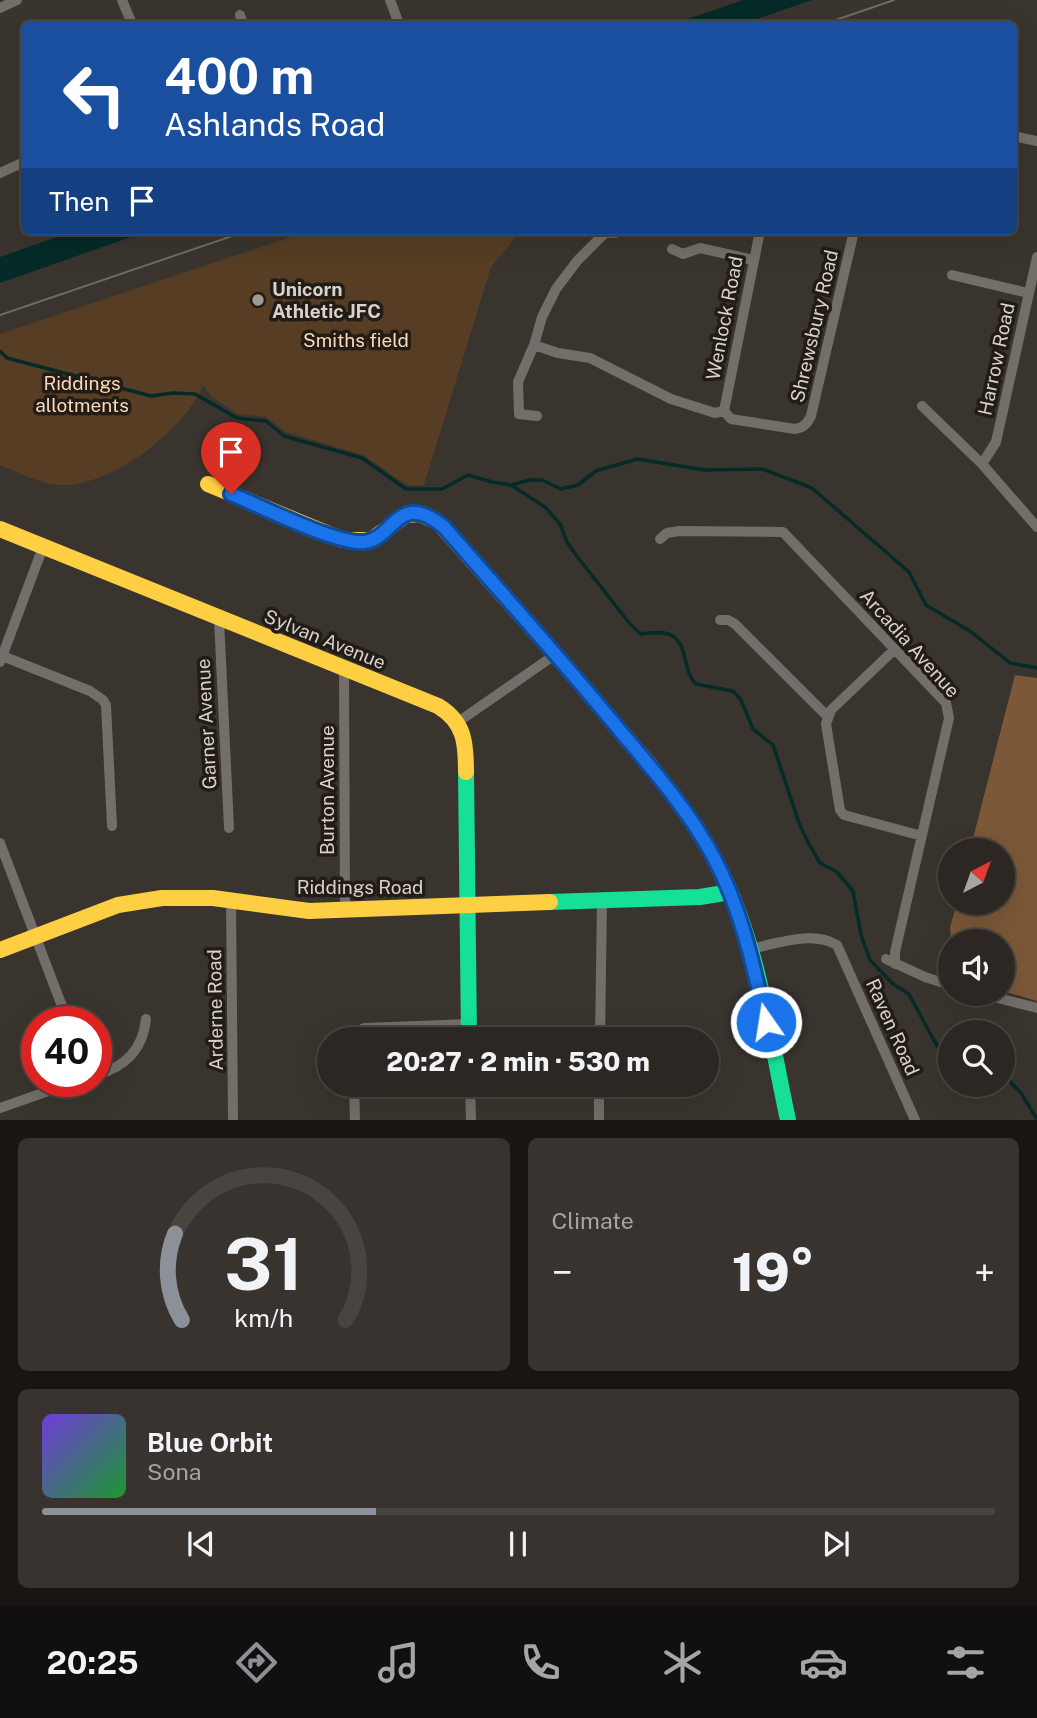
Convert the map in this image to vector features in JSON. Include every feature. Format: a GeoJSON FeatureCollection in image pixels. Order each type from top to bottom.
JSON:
{"type":"FeatureCollection","features":[{"type":"Feature","properties":{"kind":"street"},"geometry":{"type":"LineString","coordinates":[[0,8],[17,0]]}},
{"type":"Feature","properties":{"kind":"street"},"geometry":{"type":"LineString","coordinates":[[122,0],[131,21]]}},
{"type":"Feature","properties":{"kind":"street"},"geometry":{"type":"LineString","coordinates":[[390,0],[397,21]]}},
{"type":"Feature","properties":{"kind":"street"},"geometry":{"type":"LineString","coordinates":[[1017,137],[1037,141]]}},
{"type":"Feature","properties":{"kind":"street"},"geometry":{"type":"LineString","coordinates":[[0,173],[21,163]]}},
{"type":"Feature","properties":{"kind":"street"},"geometry":{"type":"LineString","coordinates":[[537,416],[515,415],[519,382],[542,317],[555,289],[577,261],[606,235]]}},
{"type":"Feature","properties":{"kind":"street","name":"Wenlock Road"},"geometry":{"type":"LineString","coordinates":[[724,411],[759,235]]}},
{"type":"Feature","properties":{"kind":"street","name":"Shrewsbury Road"},"geometry":{"type":"LineString","coordinates":[[534,345],[558,353],[590,358],[671,399],[715,413],[724,411],[731,419],[802,428],[811,416],[854,235]]}},
{"type":"Feature","properties":{"kind":"street"},"geometry":{"type":"LineString","coordinates":[[682,267],[678,252],[700,248],[753,260]]}},
{"type":"Feature","properties":{"kind":"street","name":"Harrow Road"},"geometry":{"type":"LineString","coordinates":[[982,464],[996,442],[1037,257]]}},
{"type":"Feature","properties":{"kind":"street"},"geometry":{"type":"LineString","coordinates":[[952,275],[1028,293]]}},
{"type":"Feature","properties":{"kind":"street"},"geometry":{"type":"LineString","coordinates":[[922,406],[982,464],[1037,527]]}},
{"type":"Feature","properties":{"kind":"street"},"geometry":{"type":"LineString","coordinates":[[208,484],[343,540],[365,542],[375,538],[404,515],[423,514],[444,527],[556,654],[680,806],[712,855],[730,892],[750,949],[788,1119]]}},
{"type":"Feature","properties":{"kind":"street","name":"Sylvan Avenue"},"geometry":{"type":"LineString","coordinates":[[0,528],[438,706],[458,722]]}},
{"type":"Feature","properties":{"kind":"street","name":"Arcadia Avenue"},"geometry":{"type":"LineString","coordinates":[[660,540],[667,533],[680,531],[783,532],[946,703],[949,712],[895,952],[890,962],[938,982]]}},
{"type":"Feature","properties":{"kind":"street"},"geometry":{"type":"LineString","coordinates":[[43,547],[1,657],[90,691],[103,700],[106,705],[112,826]]}},
{"type":"Feature","properties":{"kind":"street","name":"Garner Avenue"},"geometry":{"type":"LineString","coordinates":[[219,619],[229,828]]}},
{"type":"Feature","properties":{"kind":"street"},"geometry":{"type":"LineString","coordinates":[[720,620],[732,621],[827,716],[840,810],[844,815],[922,836]]}},
{"type":"Feature","properties":{"kind":"street"},"geometry":{"type":"LineString","coordinates":[[827,716],[896,648]]}},
{"type":"Feature","properties":{"kind":"street"},"geometry":{"type":"LineString","coordinates":[[469,1027],[466,746],[458,722],[556,654]]}},
{"type":"Feature","properties":{"kind":"street","name":"Burton Avenue"},"geometry":{"type":"LineString","coordinates":[[344,669],[345,910]]}},
{"type":"Feature","properties":{"kind":"street"},"geometry":{"type":"LineString","coordinates":[[0,843],[62,1006]]}},
{"type":"Feature","properties":{"kind":"street","name":"Riddings Road"},"geometry":{"type":"LineString","coordinates":[[0,950],[131,902],[178,897],[231,900],[309,911],[700,897],[730,892]]}},
{"type":"Feature","properties":{"kind":"street","name":"Arderne Road"},"geometry":{"type":"LineString","coordinates":[[231,900],[233,1119]]}},
{"type":"Feature","properties":{"kind":"street"},"geometry":{"type":"LineString","coordinates":[[600,1027],[602,901]]}},
{"type":"Feature","properties":{"kind":"street","name":"Raven Road"},"geometry":{"type":"LineString","coordinates":[[750,949],[798,939],[831,941],[840,949],[915,1119]]}},
{"type":"Feature","properties":{"kind":"street"},"geometry":{"type":"LineString","coordinates":[[1015,1002],[1037,1008]]}},
{"type":"Feature","properties":{"kind":"street"},"geometry":{"type":"LineString","coordinates":[[112,1069],[132,1056],[144,1038],[146,1020]]}},
{"type":"Feature","properties":{"kind":"street"},"geometry":{"type":"LineString","coordinates":[[0,1108],[31,1097]]}},
{"type":"Feature","properties":{"kind":"street"},"geometry":{"type":"LineString","coordinates":[[354,1097],[355,1119]]}},
{"type":"Feature","properties":{"kind":"street"},"geometry":{"type":"LineString","coordinates":[[470,1097],[471,1119]]}},
{"type":"Feature","properties":{"kind":"street"},"geometry":{"type":"LineString","coordinates":[[599,1097],[599,1119]]}},
{"type":"Feature","properties":{"kind":"green space","name":"Smiths field"},"geometry":{"type":"Polygon","coordinates":[[[297,235],[518,235],[491,267],[424,485],[407,485],[363,455],[286,432],[266,417],[238,414],[212,397],[203,386],[193,404],[160,440],[117,470],[72,485],[51,484],[32,478],[0,465],[0,334],[297,235]]]}},
{"type":"Feature","properties":{"kind":"shaded area"},"geometry":{"type":"Polygon","coordinates":[[[1015,675],[1037,678],[1037,1001],[1015,995],[1015,929],[950,929],[954,915],[1015,915],[1015,838],[973,838],[1015,675]]]}},
{"type":"Feature","properties":{"kind":"water"},"geometry":{"type":"Polygon","coordinates":[[[743,0],[812,0],[751,21],[682,21],[743,0]]]}},
{"type":"Feature","properties":{"kind":"water"},"geometry":{"type":"Polygon","coordinates":[[[63,235],[137,235],[0,283],[0,257],[63,235]]]}},
{"type":"Feature","properties":{"kind":"waterway"},"geometry":{"type":"LineString","coordinates":[[0,351],[7,358],[151,396],[195,394],[237,418],[266,421],[284,436],[362,458],[406,489],[442,489],[468,475],[511,485],[545,507],[560,524],[576,555],[630,624],[641,634],[661,633],[672,636],[682,647],[688,671],[696,684],[733,691],[741,700],[753,729],[773,745],[799,823],[820,863],[837,872],[853,891],[861,935],[870,960],[893,984],[909,994],[938,1047]]}},
{"type":"Feature","properties":{"kind":"waterway"},"geometry":{"type":"LineString","coordinates":[[512,485],[529,480],[542,480],[561,489],[578,485],[596,471],[637,459],[705,470],[762,469],[812,488],[909,572],[926,605],[970,631],[1010,663],[1037,668]]}},
{"type":"Feature","properties":{"kind":"waterway"},"geometry":{"type":"LineString","coordinates":[[1015,1087],[1037,1119]]}},
{"type":"Feature","properties":{"kind":"tram line"},"geometry":{"type":"LineString","coordinates":[[833,21],[894,0]]}},
{"type":"Feature","properties":{"kind":"tram line"},"geometry":{"type":"LineString","coordinates":[[0,315],[235,235]]}},
{"type":"Feature","properties":{"kind":"traffic: fast"},"geometry":{"type":"LineString","coordinates":[[649,764],[705,843],[734,900],[762,993],[788,1120]]}},
{"type":"Feature","properties":{"kind":"traffic: fast"},"geometry":{"type":"LineString","coordinates":[[466,772],[469,1027]]}},
{"type":"Feature","properties":{"kind":"traffic: fast"},"geometry":{"type":"LineString","coordinates":[[550,902],[700,897],[730,892]]}},
{"type":"Feature","properties":{"kind":"traffic: slow"},"geometry":{"type":"LineString","coordinates":[[208,484],[343,540],[371,540],[406,515],[419,514],[438,522],[649,764]]}},
{"type":"Feature","properties":{"kind":"traffic: slow"},"geometry":{"type":"LineString","coordinates":[[0,529],[438,706],[447,712],[459,727],[464,743],[466,772]]}},
{"type":"Feature","properties":{"kind":"traffic: slow"},"geometry":{"type":"LineString","coordinates":[[0,950],[118,905],[162,898],[213,898],[309,911],[550,902]]}},
{"type":"Feature","properties":{"kind":"place","name":"Unicorn Athletic JFC"},"geometry":{"type":"Point","coordinates":[258,300]}},
{"type":"Feature","properties":{"kind":"route"},"geometry":{"type":"LineString","coordinates":[[231,494],[343,540],[365,542],[375,538],[395,520],[414,513],[433,518],[444,527],[556,654],[695,826],[737,909],[750,949],[766,1022]]}},
{"type":"Feature","properties":{"kind":"park label","name":"Riddings allotments"},"geometry":{"type":"Point","coordinates":[82,394]}}]}
